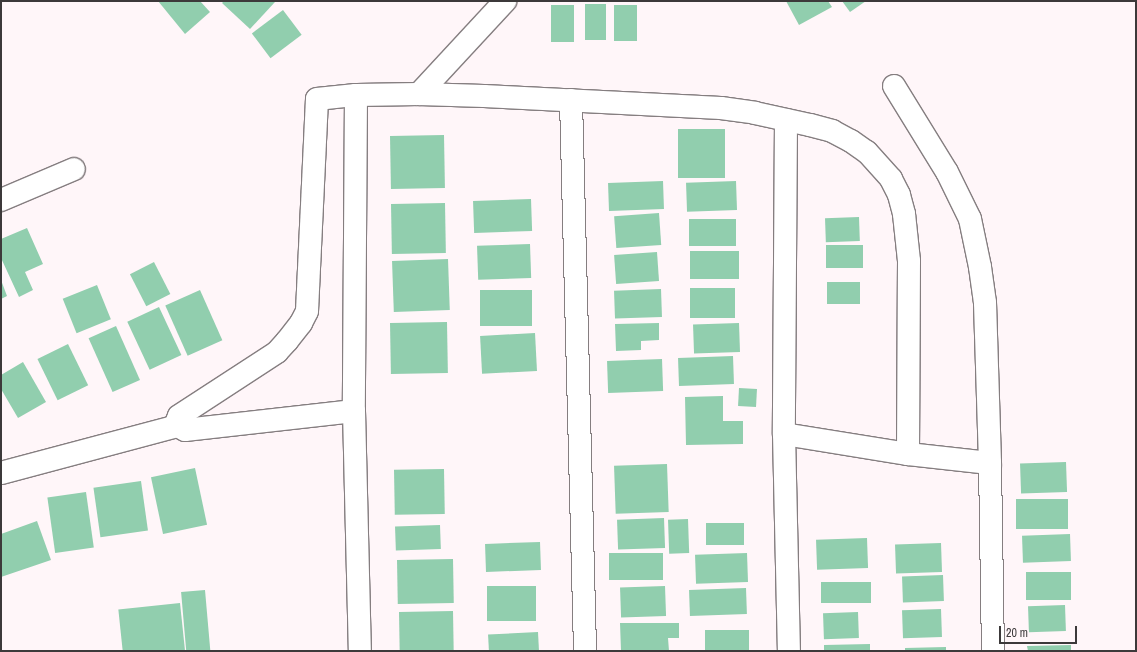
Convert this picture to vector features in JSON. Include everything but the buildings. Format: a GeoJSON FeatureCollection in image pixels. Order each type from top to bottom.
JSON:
{"type":"FeatureCollection","features":[{"type":"Feature","properties":{"kind":"street"},"geometry":{"type":"LineString","coordinates":[[419,94],[505,1]]}},
{"type":"Feature","properties":{"kind":"street"},"geometry":{"type":"LineString","coordinates":[[894,86],[947,172],[970,219],[980,267],[985,303],[990,463],[993,651]]}},
{"type":"Feature","properties":{"kind":"street"},"geometry":{"type":"LineString","coordinates":[[178,426],[177,421],[180,416],[277,352],[300,323],[307,311],[317,99],[356,95],[419,94],[721,108],[755,113],[832,131],[851,141],[867,152],[891,179],[899,195],[904,214],[909,261],[908,454]]}},
{"type":"Feature","properties":{"kind":"street"},"geometry":{"type":"LineString","coordinates":[[356,95],[354,411],[360,651]]}},
{"type":"Feature","properties":{"kind":"street"},"geometry":{"type":"LineString","coordinates":[[571,100],[585,651]]}},
{"type":"Feature","properties":{"kind":"street"},"geometry":{"type":"LineString","coordinates":[[786,120],[784,434],[789,651]]}},
{"type":"Feature","properties":{"kind":"street"},"geometry":{"type":"LineString","coordinates":[[1,200],[74,169]]}},
{"type":"Feature","properties":{"kind":"street"},"geometry":{"type":"LineString","coordinates":[[1,473],[178,426],[185,430],[354,411]]}},
{"type":"Feature","properties":{"kind":"street"},"geometry":{"type":"LineString","coordinates":[[784,434],[908,454],[990,463]]}}]}
